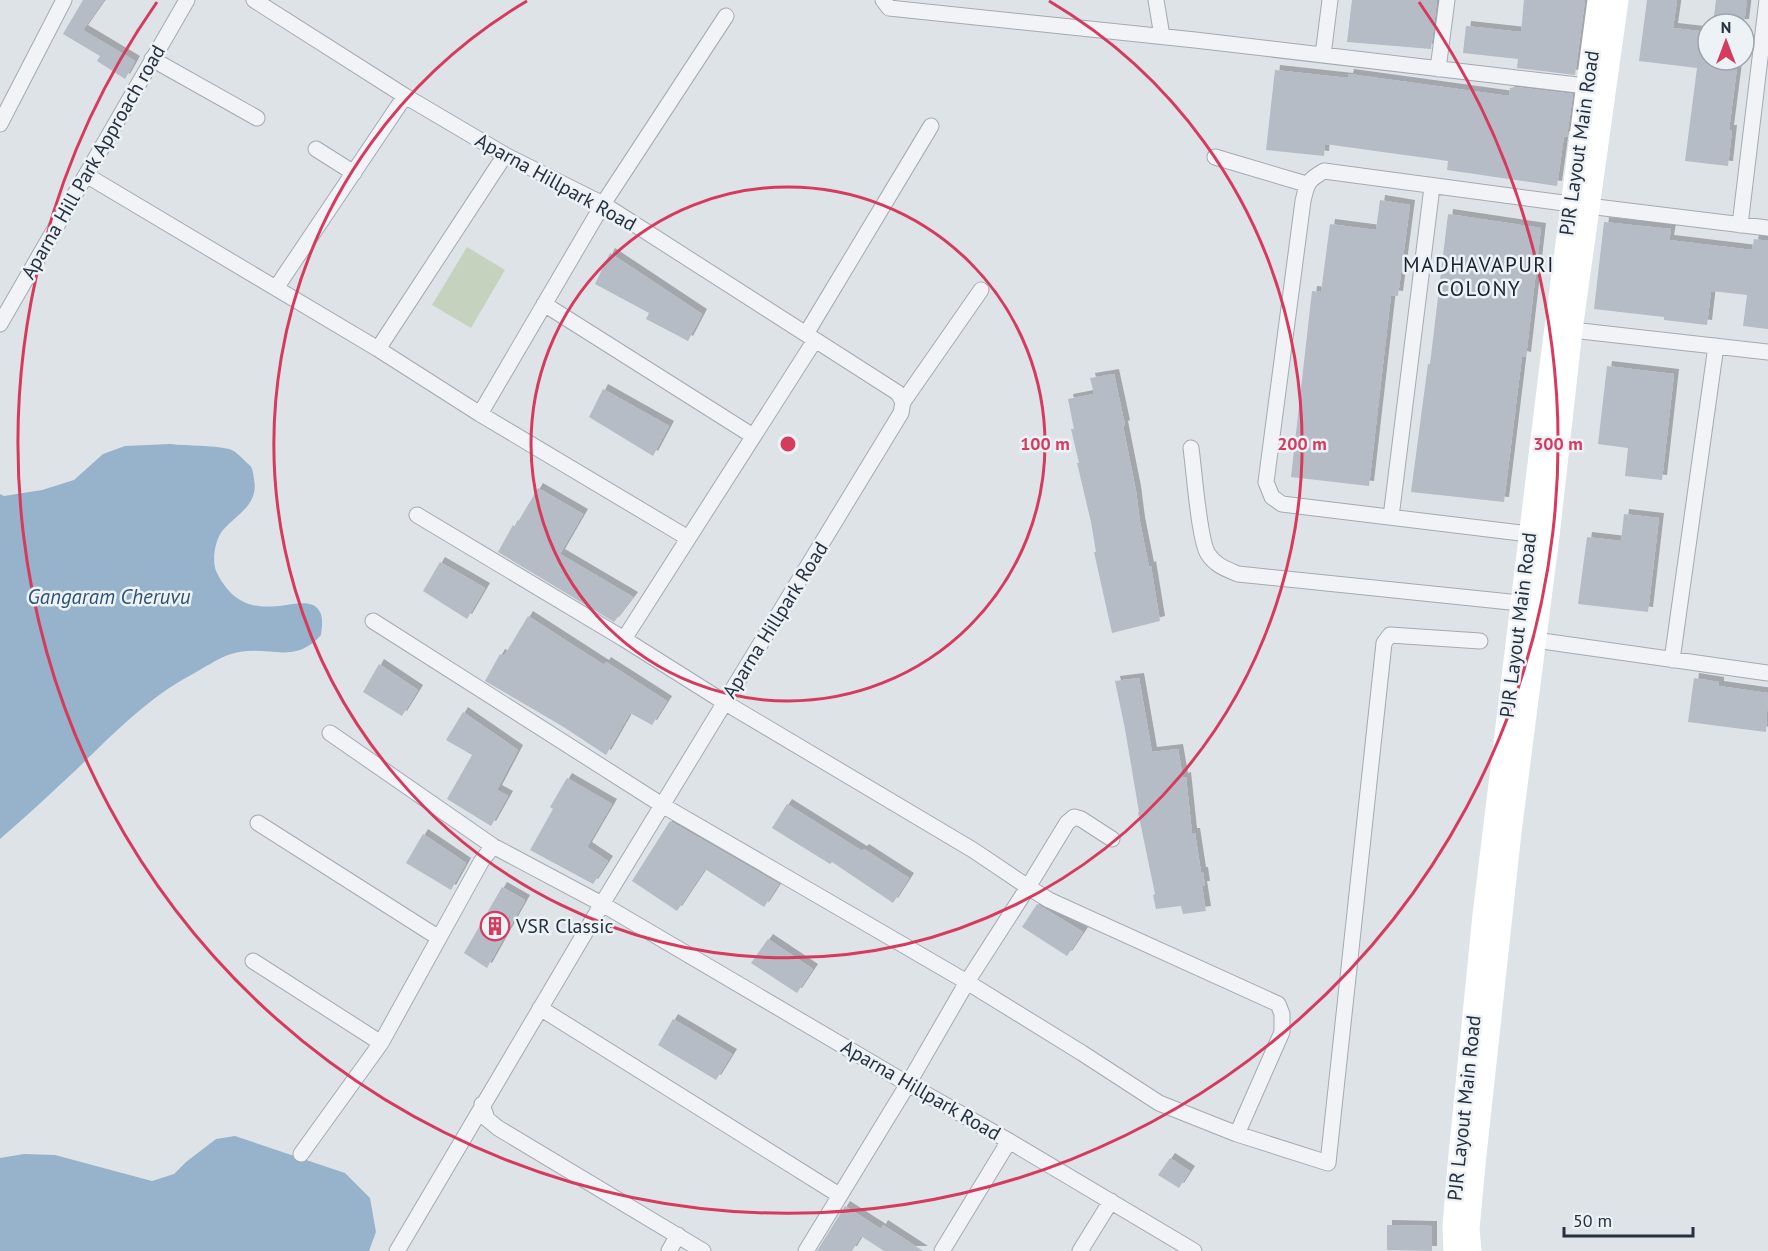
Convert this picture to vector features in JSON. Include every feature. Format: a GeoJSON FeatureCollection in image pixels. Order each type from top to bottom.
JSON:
{"type":"FeatureCollection","features":[{"type":"Feature","properties":{"kind":"street"},"geometry":{"type":"LineString","coordinates":[[0,124],[64,0]]}},
{"type":"Feature","properties":{"kind":"street","name":"Aparna Hill Park Approach road"},"geometry":{"type":"LineString","coordinates":[[0,324],[187,0]]}},
{"type":"Feature","properties":{"kind":"street","name":"Aparna Hillpark Road"},"geometry":{"type":"LineString","coordinates":[[254,0],[405,96],[505,154],[603,204],[898,393],[903,402],[901,413],[602,904],[1194,1251]]}},
{"type":"Feature","properties":{"kind":"street"},"geometry":{"type":"LineString","coordinates":[[883,0],[889,8],[1162,36],[1586,86]]}},
{"type":"Feature","properties":{"kind":"street"},"geometry":{"type":"LineString","coordinates":[[1156,0],[1162,36]]}},
{"type":"Feature","properties":{"kind":"street"},"geometry":{"type":"LineString","coordinates":[[1323,55],[1330,0]]}},
{"type":"Feature","properties":{"kind":"street"},"geometry":{"type":"LineString","coordinates":[[1438,69],[1447,0]]}},
{"type":"Feature","properties":{"kind":"street","name":"PJR Layout Main Road"},"geometry":{"type":"LineString","coordinates":[[1454,1251],[1452,1227],[1483,915],[1526,639],[1520,603],[1586,159],[1586,86],[1598,0]]}},
{"type":"Feature","properties":{"kind":"street"},"geometry":{"type":"LineString","coordinates":[[1586,159],[1618,0]]}},
{"type":"Feature","properties":{"kind":"street"},"geometry":{"type":"LineString","coordinates":[[1740,225],[1767,0]]}},
{"type":"Feature","properties":{"kind":"street"},"geometry":{"type":"LineString","coordinates":[[480,414],[603,204],[726,16]]}},
{"type":"Feature","properties":{"kind":"street"},"geometry":{"type":"LineString","coordinates":[[152,59],[257,118]]}},
{"type":"Feature","properties":{"kind":"street"},"geometry":{"type":"LineString","coordinates":[[276,288],[405,96]]}},
{"type":"Feature","properties":{"kind":"street"},"geometry":{"type":"LineString","coordinates":[[624,639],[753,436],[931,126]]}},
{"type":"Feature","properties":{"kind":"street"},"geometry":{"type":"LineString","coordinates":[[316,149],[354,173]]}},
{"type":"Feature","properties":{"kind":"street"},"geometry":{"type":"LineString","coordinates":[[378,349],[505,154]]}},
{"type":"Feature","properties":{"kind":"street"},"geometry":{"type":"LineString","coordinates":[[1215,157],[1306,184]]}},
{"type":"Feature","properties":{"kind":"street"},"geometry":{"type":"LineString","coordinates":[[1529,534],[1282,504],[1272,497],[1266,482],[1306,184],[1324,171],[1432,187],[1768,228]]}},
{"type":"Feature","properties":{"kind":"street"},"geometry":{"type":"LineString","coordinates":[[86,175],[688,538]]}},
{"type":"Feature","properties":{"kind":"street"},"geometry":{"type":"LineString","coordinates":[[1391,518],[1432,187]]}},
{"type":"Feature","properties":{"kind":"street"},"geometry":{"type":"LineString","coordinates":[[1471,1251],[1469,1229],[1511,832],[1526,639],[1572,330],[1579,205]]}},
{"type":"Feature","properties":{"kind":"street"},"geometry":{"type":"LineString","coordinates":[[903,402],[981,290]]}},
{"type":"Feature","properties":{"kind":"street"},"geometry":{"type":"LineString","coordinates":[[544,304],[753,436]]}},
{"type":"Feature","properties":{"kind":"street"},"geometry":{"type":"LineString","coordinates":[[1572,330],[1768,352]]}},
{"type":"Feature","properties":{"kind":"street"},"geometry":{"type":"LineString","coordinates":[[1672,660],[1716,346]]}},
{"type":"Feature","properties":{"kind":"street"},"geometry":{"type":"LineString","coordinates":[[1191,448],[1207,553],[1219,567],[1238,574],[1520,603]]}},
{"type":"Feature","properties":{"kind":"street"},"geometry":{"type":"LineString","coordinates":[[417,515],[973,850],[1049,900],[1278,1004],[1282,1014],[1282,1032],[1237,1134]]}},
{"type":"Feature","properties":{"kind":"street"},"geometry":{"type":"LineString","coordinates":[[374,621],[662,805],[967,982],[1159,1103],[1237,1134],[1328,1162],[1383,643],[1389,634],[1480,641]]}},
{"type":"Feature","properties":{"kind":"street"},"geometry":{"type":"LineString","coordinates":[[1526,639],[1768,673]]}},
{"type":"Feature","properties":{"kind":"street"},"geometry":{"type":"LineString","coordinates":[[330,733],[493,846],[602,904],[397,1251]]}},
{"type":"Feature","properties":{"kind":"street"},"geometry":{"type":"LineString","coordinates":[[806,1251],[967,982],[1067,823],[1074,817],[1081,819],[1112,839]]}},
{"type":"Feature","properties":{"kind":"street"},"geometry":{"type":"LineString","coordinates":[[258,823],[439,938]]}},
{"type":"Feature","properties":{"kind":"street"},"geometry":{"type":"LineString","coordinates":[[301,1154],[381,1043],[481,862],[493,846]]}},
{"type":"Feature","properties":{"kind":"street"},"geometry":{"type":"LineString","coordinates":[[253,960],[381,1043]]}},
{"type":"Feature","properties":{"kind":"street"},"geometry":{"type":"LineString","coordinates":[[540,1008],[839,1195]]}},
{"type":"Feature","properties":{"kind":"street"},"geometry":{"type":"LineString","coordinates":[[482,1104],[487,1119],[498,1128],[703,1251]]}},
{"type":"Feature","properties":{"kind":"street"},"geometry":{"type":"LineString","coordinates":[[942,1251],[1009,1141]]}},
{"type":"Feature","properties":{"kind":"street"},"geometry":{"type":"LineString","coordinates":[[1080,1251],[1111,1201]]}},
{"type":"Feature","properties":{"kind":"street"},"geometry":{"type":"LineString","coordinates":[[669,1251],[678,1235]]}},
{"type":"Feature","properties":{"kind":"green space"},"geometry":{"type":"Polygon","coordinates":[[[467,247],[505,270],[471,328],[432,305],[467,247]]]}},
{"type":"Feature","properties":{"kind":"water","name":"Gangaram Cheruvu"},"geometry":{"type":"Polygon","coordinates":[[[170,444],[229,449],[250,466],[255,488],[253,496],[246,508],[223,530],[218,539],[214,557],[217,573],[230,591],[244,602],[258,606],[310,604],[318,609],[321,615],[321,635],[311,645],[300,650],[289,652],[244,651],[231,654],[175,684],[132,717],[0,839],[0,494],[4,496],[42,490],[74,480],[103,454],[125,446],[170,444]]]}},
{"type":"Feature","properties":{"kind":"water"},"geometry":{"type":"Polygon","coordinates":[[[235,1136],[345,1173],[370,1198],[376,1232],[369,1251],[0,1251],[0,1158],[24,1154],[55,1155],[152,1181],[174,1174],[216,1139],[235,1136]]]}},
{"type":"Feature","properties":{"kind":"building"},"geometry":{"type":"Polygon","coordinates":[[[83,0],[104,0],[83,30],[135,61],[125,79],[97,61],[100,56],[63,34],[83,0]]]}},
{"type":"Feature","properties":{"kind":"building"},"geometry":{"type":"Polygon","coordinates":[[[1352,0],[1437,0],[1431,49],[1347,42],[1352,0]]]}},
{"type":"Feature","properties":{"kind":"building"},"geometry":{"type":"Polygon","coordinates":[[[1524,0],[1585,0],[1575,75],[1517,68],[1518,59],[1463,53],[1466,26],[1521,32],[1524,0]]]}},
{"type":"Feature","properties":{"kind":"building"},"geometry":{"type":"Polygon","coordinates":[[[1647,0],[1677,0],[1673,28],[1696,31],[1696,68],[1639,61],[1647,0]]]}},
{"type":"Feature","properties":{"kind":"building"},"geometry":{"type":"Polygon","coordinates":[[[1716,0],[1747,0],[1746,12],[1714,12],[1716,0]]]}},
{"type":"Feature","properties":{"kind":"building"},"geometry":{"type":"Polygon","coordinates":[[[1275,70],[1348,78],[1349,74],[1509,96],[1510,88],[1515,87],[1573,94],[1557,186],[1447,170],[1448,161],[1325,144],[1324,156],[1266,150],[1275,70]]]}},
{"type":"Feature","properties":{"kind":"building"},"geometry":{"type":"Polygon","coordinates":[[[1696,72],[1736,72],[1729,130],[1732,130],[1728,166],[1685,161],[1696,72]]]}},
{"type":"Feature","properties":{"kind":"building"},"geometry":{"type":"Polygon","coordinates":[[[1380,200],[1410,205],[1398,296],[1391,295],[1369,486],[1291,477],[1312,291],[1321,292],[1330,224],[1376,230],[1380,200]]]}},
{"type":"Feature","properties":{"kind":"building"},"geometry":{"type":"Polygon","coordinates":[[[1448,214],[1541,228],[1526,357],[1522,356],[1504,502],[1411,492],[1428,364],[1430,364],[1448,214]]]}},
{"type":"Feature","properties":{"kind":"building"},"geometry":{"type":"Polygon","coordinates":[[[1604,222],[1671,229],[1669,240],[1752,250],[1754,239],[1768,241],[1768,329],[1743,326],[1747,295],[1711,291],[1707,325],[1664,320],[1664,317],[1594,309],[1604,222]]]}},
{"type":"Feature","properties":{"kind":"building"},"geometry":{"type":"Polygon","coordinates":[[[610,253],[702,314],[688,341],[646,319],[649,313],[595,284],[610,253]]]}},
{"type":"Feature","properties":{"kind":"building"},"geometry":{"type":"Polygon","coordinates":[[[1607,366],[1674,374],[1662,480],[1625,476],[1628,448],[1598,444],[1607,366]]]}},
{"type":"Feature","properties":{"kind":"building"},"geometry":{"type":"Polygon","coordinates":[[[1114,374],[1160,621],[1112,633],[1094,552],[1096,552],[1091,522],[1077,463],[1079,463],[1071,429],[1074,429],[1068,399],[1094,394],[1090,378],[1114,374]]]}},
{"type":"Feature","properties":{"kind":"building"},"geometry":{"type":"Polygon","coordinates":[[[603,389],[669,426],[653,456],[589,417],[603,389]]]}},
{"type":"Feature","properties":{"kind":"building"},"geometry":{"type":"Polygon","coordinates":[[[538,488],[583,514],[560,554],[633,597],[614,622],[498,552],[538,488]]]}},
{"type":"Feature","properties":{"kind":"building"},"geometry":{"type":"Polygon","coordinates":[[[1624,514],[1659,518],[1648,612],[1578,604],[1587,537],[1621,541],[1624,514]]]}},
{"type":"Feature","properties":{"kind":"building"},"geometry":{"type":"Polygon","coordinates":[[[440,562],[485,588],[467,619],[423,591],[440,562]]]}},
{"type":"Feature","properties":{"kind":"building"},"geometry":{"type":"Polygon","coordinates":[[[528,616],[604,665],[606,662],[667,701],[652,725],[630,713],[606,755],[485,681],[500,654],[504,656],[528,616]]]}},
{"type":"Feature","properties":{"kind":"building"},"geometry":{"type":"Polygon","coordinates":[[[379,664],[418,690],[402,716],[363,692],[379,664]]]}},
{"type":"Feature","properties":{"kind":"building"},"geometry":{"type":"Polygon","coordinates":[[[1139,678],[1152,752],[1178,749],[1183,778],[1186,777],[1192,833],[1195,833],[1201,872],[1203,872],[1205,886],[1202,886],[1206,911],[1183,914],[1181,906],[1156,909],[1115,681],[1139,678]]]}},
{"type":"Feature","properties":{"kind":"building"},"geometry":{"type":"Polygon","coordinates":[[[1694,678],[1719,682],[1719,686],[1768,693],[1766,732],[1688,722],[1694,678]]]}},
{"type":"Feature","properties":{"kind":"building"},"geometry":{"type":"Polygon","coordinates":[[[463,712],[518,750],[497,790],[508,796],[491,826],[447,799],[472,755],[446,740],[463,712]]]}},
{"type":"Feature","properties":{"kind":"building"},"geometry":{"type":"Polygon","coordinates":[[[567,778],[612,804],[587,847],[608,861],[593,884],[530,850],[553,809],[550,807],[567,778]]]}},
{"type":"Feature","properties":{"kind":"building"},"geometry":{"type":"Polygon","coordinates":[[[787,804],[909,878],[893,903],[832,862],[830,864],[772,828],[787,804]]]}},
{"type":"Feature","properties":{"kind":"building"},"geometry":{"type":"Polygon","coordinates":[[[670,821],[779,884],[764,907],[705,869],[677,911],[632,881],[670,821]]]}},
{"type":"Feature","properties":{"kind":"building"},"geometry":{"type":"Polygon","coordinates":[[[423,834],[466,863],[451,890],[406,863],[423,834]]]}},
{"type":"Feature","properties":{"kind":"building","name":"VSR Classic"},"geometry":{"type":"Polygon","coordinates":[[[502,887],[525,900],[487,968],[464,953],[502,887]]]}},
{"type":"Feature","properties":{"kind":"building"},"geometry":{"type":"Polygon","coordinates":[[[1037,904],[1083,932],[1067,956],[1022,927],[1037,904]]]}},
{"type":"Feature","properties":{"kind":"building"},"geometry":{"type":"Polygon","coordinates":[[[768,939],[813,969],[797,993],[751,963],[768,939]]]}},
{"type":"Feature","properties":{"kind":"building"},"geometry":{"type":"Polygon","coordinates":[[[673,1019],[732,1054],[716,1080],[658,1045],[673,1019]]]}},
{"type":"Feature","properties":{"kind":"building"},"geometry":{"type":"Polygon","coordinates":[[[1170,1158],[1190,1171],[1179,1188],[1158,1175],[1170,1158]]]}},
{"type":"Feature","properties":{"kind":"building"},"geometry":{"type":"Polygon","coordinates":[[[845,1206],[881,1229],[883,1225],[923,1251],[884,1251],[861,1236],[852,1251],[817,1251],[845,1206]]]}},
{"type":"Feature","properties":{"kind":"building"},"geometry":{"type":"Polygon","coordinates":[[[1387,1225],[1432,1226],[1432,1251],[1387,1250],[1387,1225]]]}},
{"type":"Feature","properties":{"kind":"place","name":"VSR Classic"},"geometry":{"type":"Point","coordinates":[495,926]}},
{"type":"Feature","properties":{"kind":"district","name":"MADHAVAPURI COLONY"},"geometry":{"type":"Point","coordinates":[1479,276]}}]}
